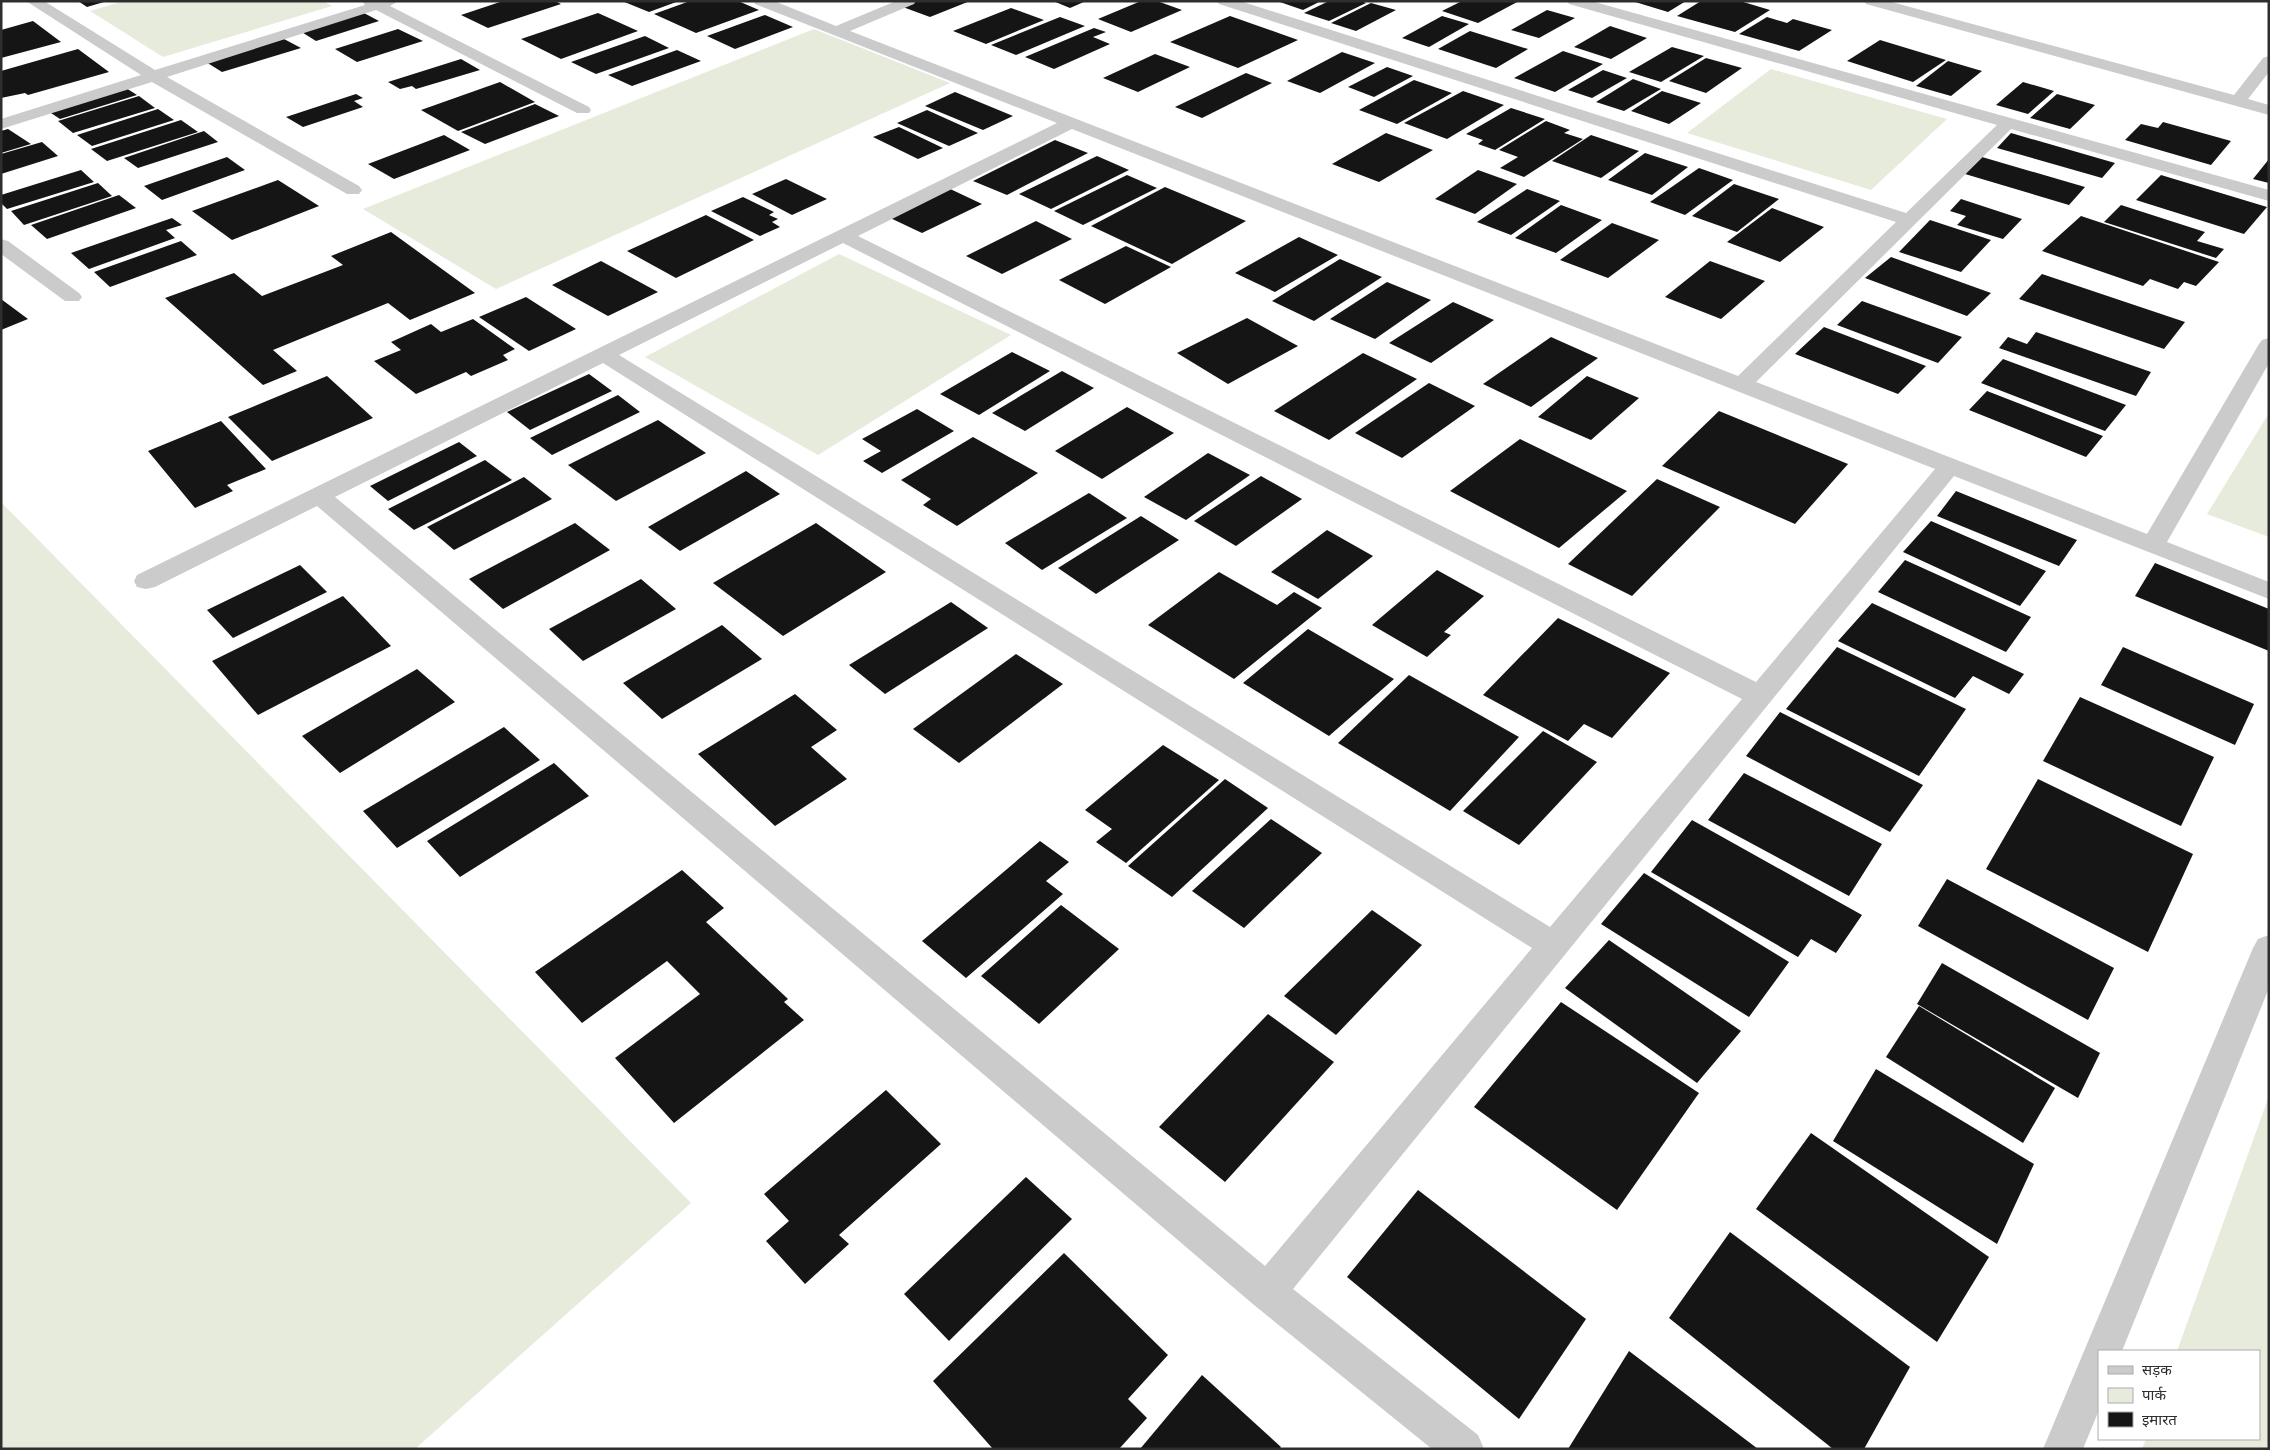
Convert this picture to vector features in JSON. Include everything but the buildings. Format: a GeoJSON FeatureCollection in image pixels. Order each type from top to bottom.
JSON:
{"type":"FeatureCollection","features":[{"type":"Feature","properties":{"kind":"street"},"geometry":{"type":"LineString","coordinates":[[33,1],[152,75],[352,190]]}},
{"type":"Feature","properties":{"kind":"street"},"geometry":{"type":"LineString","coordinates":[[760,1],[2269,591]]}},
{"type":"Feature","properties":{"kind":"street"},"geometry":{"type":"LineString","coordinates":[[836,31],[908,1]]}},
{"type":"Feature","properties":{"kind":"street"},"geometry":{"type":"LineString","coordinates":[[1224,1],[1908,220]]}},
{"type":"Feature","properties":{"kind":"street"},"geometry":{"type":"LineString","coordinates":[[1574,1],[2269,196]]}},
{"type":"Feature","properties":{"kind":"street"},"geometry":{"type":"LineString","coordinates":[[1871,1],[2242,97],[2269,99]]}},
{"type":"Feature","properties":{"kind":"street"},"geometry":{"type":"LineString","coordinates":[[1904,1],[2242,97],[2269,110]]}},
{"type":"Feature","properties":{"kind":"street"},"geometry":{"type":"LineString","coordinates":[[1,124],[379,3],[584,110]]}},
{"type":"Feature","properties":{"kind":"street"},"geometry":{"type":"LineString","coordinates":[[2242,97],[2269,61]]}},
{"type":"Feature","properties":{"kind":"street"},"geometry":{"type":"LineString","coordinates":[[146,581],[1070,123]]}},
{"type":"Feature","properties":{"kind":"street"},"geometry":{"type":"LineString","coordinates":[[1741,385],[2008,123]]}},
{"type":"Feature","properties":{"kind":"street"},"geometry":{"type":"LineString","coordinates":[[844,236],[1760,696]]}},
{"type":"Feature","properties":{"kind":"street"},"geometry":{"type":"LineString","coordinates":[[1,245],[72,297]]}},
{"type":"Feature","properties":{"kind":"street"},"geometry":{"type":"LineString","coordinates":[[2153,545],[2269,344]]}},
{"type":"Feature","properties":{"kind":"street"},"geometry":{"type":"LineString","coordinates":[[604,355],[1553,945]]}},
{"type":"Feature","properties":{"kind":"street"},"geometry":{"type":"LineString","coordinates":[[1267,1292],[1950,466]]}},
{"type":"Feature","properties":{"kind":"street"},"geometry":{"type":"LineString","coordinates":[[319,496],[1267,1292],[1464,1449]]}},
{"type":"Feature","properties":{"kind":"street"},"geometry":{"type":"LineString","coordinates":[[2103,1350],[2269,948]]}},
{"type":"Feature","properties":{"kind":"street"},"geometry":{"type":"LineString","coordinates":[[2063,1449],[2098,1363]]}},
{"type":"Feature","properties":{"kind":"green space"},"geometry":{"type":"Polygon","coordinates":[[[124,1],[323,1],[332,6],[163,57],[90,11],[124,1]]]}},
{"type":"Feature","properties":{"kind":"green space"},"geometry":{"type":"Polygon","coordinates":[[[814,29],[950,83],[496,289],[363,209],[814,29]]]}},
{"type":"Feature","properties":{"kind":"green space"},"geometry":{"type":"Polygon","coordinates":[[[1771,69],[1947,119],[1871,190],[1687,133],[1771,69]]]}},
{"type":"Feature","properties":{"kind":"green space"},"geometry":{"type":"Polygon","coordinates":[[[839,254],[1011,335],[818,455],[645,357],[839,254]]]}},
{"type":"Feature","properties":{"kind":"green space"},"geometry":{"type":"Polygon","coordinates":[[[2269,413],[2269,537],[2207,514],[2269,413]]]}},
{"type":"Feature","properties":{"kind":"green space"},"geometry":{"type":"Polygon","coordinates":[[[1,502],[691,1203],[415,1449],[1,1449],[1,502]]]}},
{"type":"Feature","properties":{"kind":"green space"},"geometry":{"type":"Polygon","coordinates":[[[2269,1096],[2269,1449],[2142,1449],[2146,1440],[2260,1440],[2260,1350],[2177,1350],[2269,1096]]]}}]}
